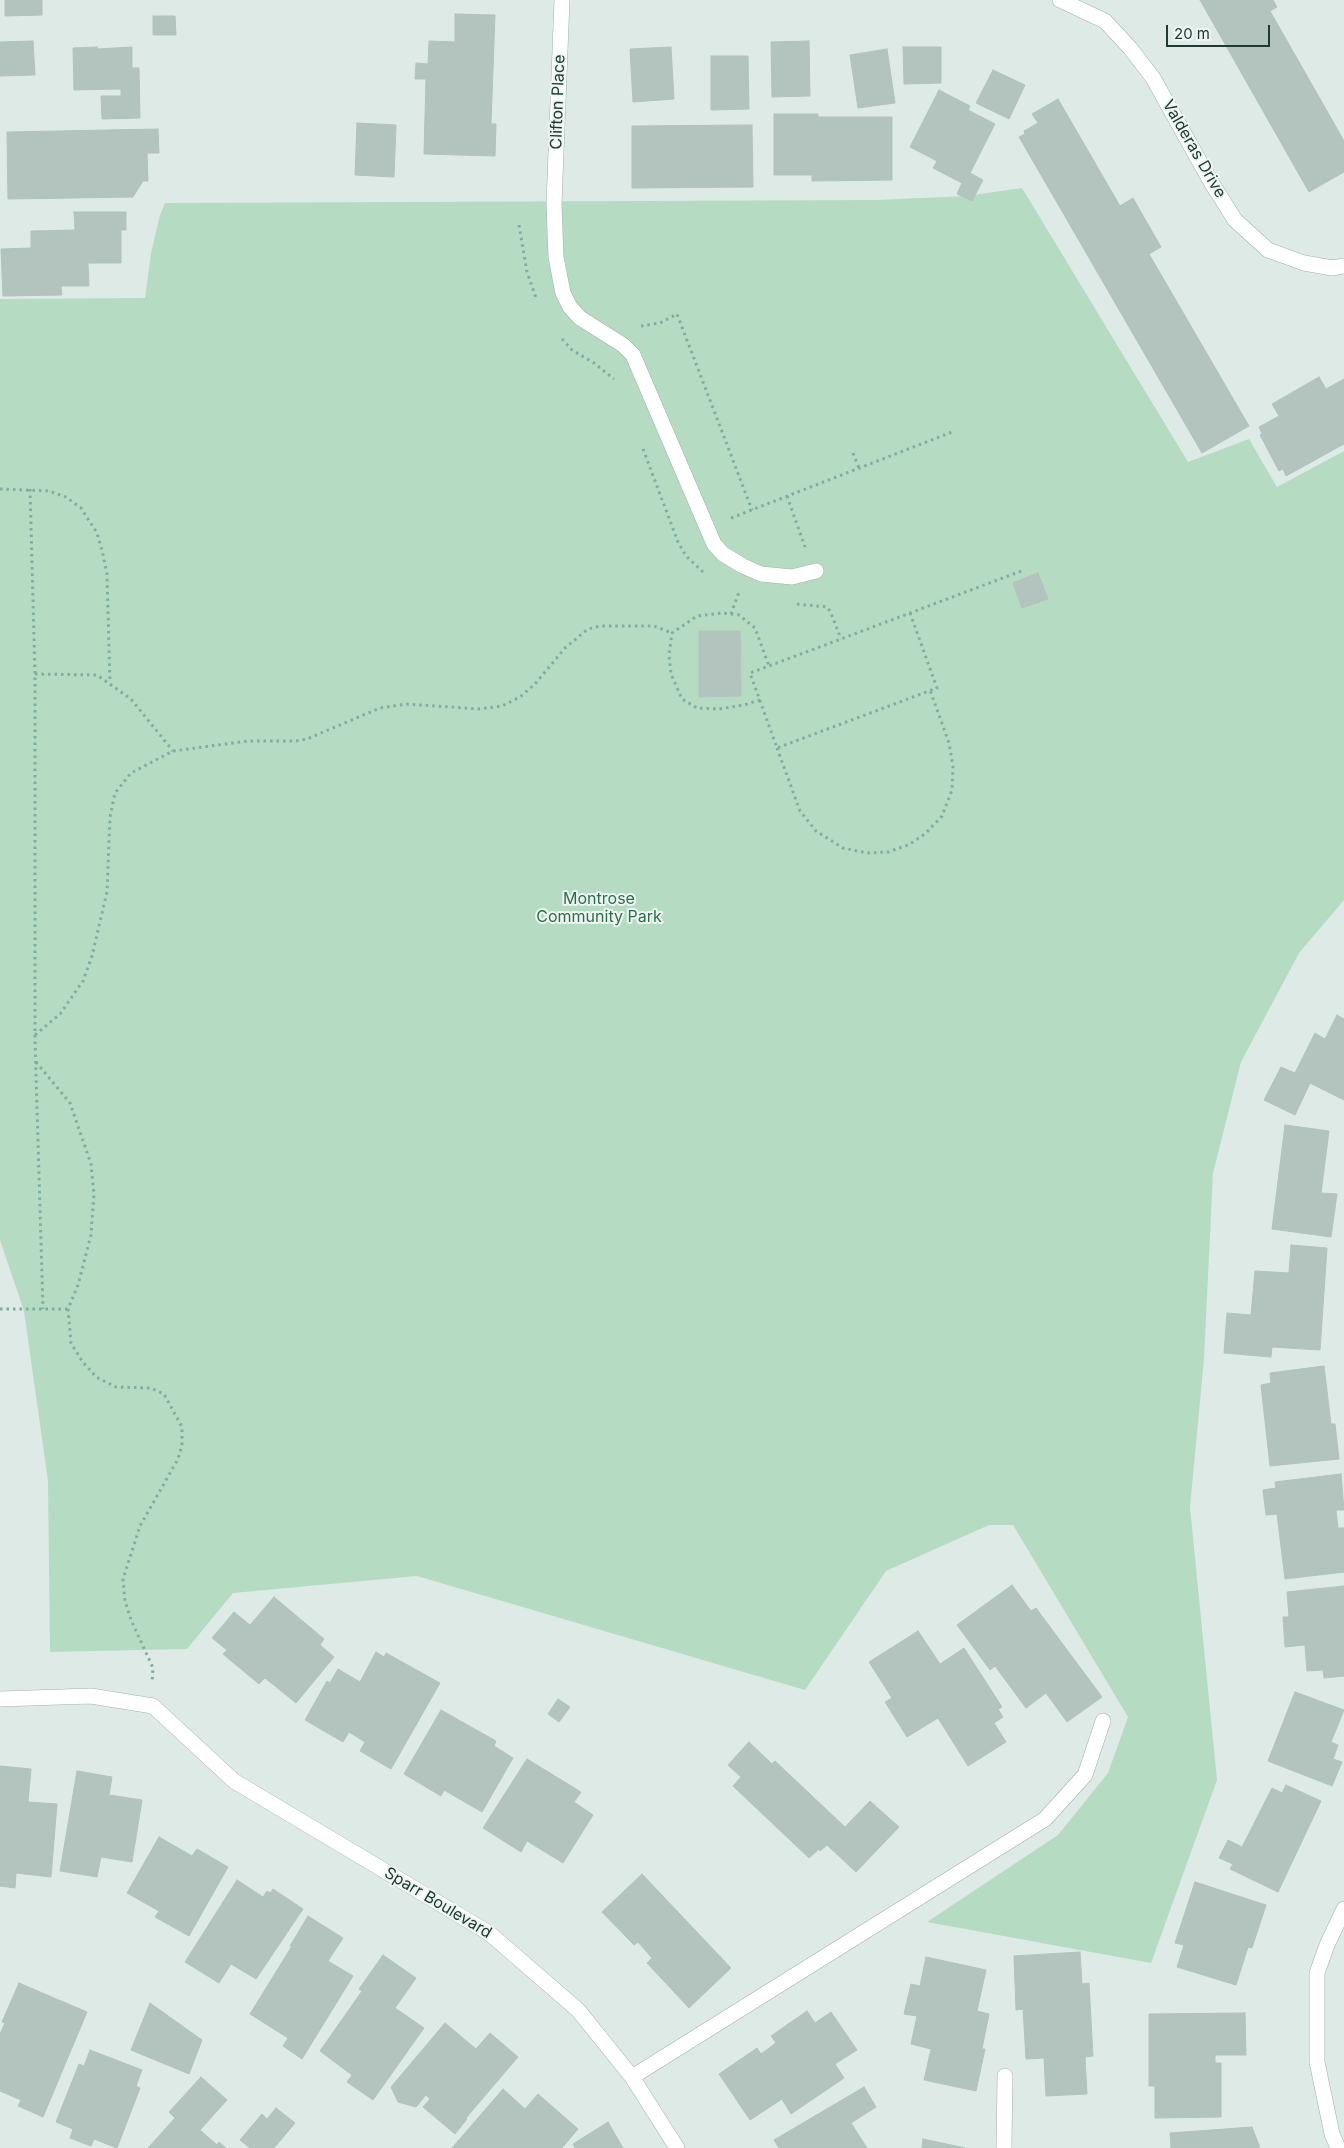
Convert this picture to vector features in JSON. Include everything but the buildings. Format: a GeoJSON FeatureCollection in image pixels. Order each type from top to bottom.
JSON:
{"type":"FeatureCollection","features":[{"type":"Feature","properties":{"kind":"street","name":"Clifton Place"},"geometry":{"type":"LineString","coordinates":[[562,0],[554,204],[556,257],[562,293],[580,318],[623,345],[633,355],[706,528],[714,544],[723,554],[742,566],[761,574],[792,578],[814,571]]}},
{"type":"Feature","properties":{"kind":"street","name":"Valderas Drive"},"geometry":{"type":"LineString","coordinates":[[1060,0],[1105,20],[1130,48],[1153,78],[1211,182],[1236,220],[1268,250],[1304,263],[1332,268],[1344,266]]}},
{"type":"Feature","properties":{"kind":"street","name":"Sparr Boulevard"},"geometry":{"type":"LineString","coordinates":[[0,1699],[91,1696],[153,1706],[234,1781],[490,1933],[578,2010],[632,2078],[678,2148]]}},
{"type":"Feature","properties":{"kind":"street"},"geometry":{"type":"LineString","coordinates":[[632,2078],[1045,1819],[1086,1775],[1103,1721]]}},
{"type":"Feature","properties":{"kind":"street"},"geometry":{"type":"LineString","coordinates":[[1338,2148],[1332,2134],[1317,2062],[1317,1973],[1327,1945],[1344,1909]]}},
{"type":"Feature","properties":{"kind":"street"},"geometry":{"type":"LineString","coordinates":[[1004,2148],[1005,2076]]}},
{"type":"Feature","properties":{"kind":"path"},"geometry":{"type":"LineString","coordinates":[[520,225],[527,272],[536,299]]}},
{"type":"Feature","properties":{"kind":"path"},"geometry":{"type":"LineString","coordinates":[[637,327],[660,323],[677,314],[752,510]]}},
{"type":"Feature","properties":{"kind":"path"},"geometry":{"type":"LineString","coordinates":[[559,336],[572,350],[613,378],[617,385]]}},
{"type":"Feature","properties":{"kind":"path"},"geometry":{"type":"LineString","coordinates":[[706,528],[952,432]]}},
{"type":"Feature","properties":{"kind":"path"},"geometry":{"type":"LineString","coordinates":[[642,446],[662,503]]}},
{"type":"Feature","properties":{"kind":"path"},"geometry":{"type":"LineString","coordinates":[[853,454],[859,468]]}},
{"type":"Feature","properties":{"kind":"path"},"geometry":{"type":"LineString","coordinates":[[0,489],[49,490],[81,508],[97,533],[107,574],[110,682]]}},
{"type":"Feature","properties":{"kind":"path"},"geometry":{"type":"LineString","coordinates":[[30,489],[35,674],[35,1035],[42,1309]]}},
{"type":"Feature","properties":{"kind":"path"},"geometry":{"type":"LineString","coordinates":[[787,496],[814,571]]}},
{"type":"Feature","properties":{"kind":"path"},"geometry":{"type":"LineString","coordinates":[[930,690],[949,743],[953,766],[952,790],[942,816],[925,834],[908,845],[888,852],[867,853],[843,848],[816,831],[800,811],[750,672],[1024,570]]}},
{"type":"Feature","properties":{"kind":"path"},"geometry":{"type":"LineString","coordinates":[[760,700],[719,709],[698,708],[682,699],[671,674],[669,655],[672,633],[697,616],[722,613],[739,615],[755,628],[769,666]]}},
{"type":"Feature","properties":{"kind":"path"},"geometry":{"type":"LineString","coordinates":[[777,748],[938,688],[910,613]]}},
{"type":"Feature","properties":{"kind":"path"},"geometry":{"type":"LineString","coordinates":[[35,1035],[60,1014],[83,981],[92,956],[107,892],[110,817],[115,793],[131,773],[173,751],[248,741],[296,742],[380,708],[406,704],[479,709],[502,706],[520,697],[535,684],[565,648],[588,629],[600,626],[647,626],[672,633]]}},
{"type":"Feature","properties":{"kind":"path"},"geometry":{"type":"LineString","coordinates":[[35,674],[97,675],[110,682],[131,699],[173,751]]}},
{"type":"Feature","properties":{"kind":"path"},"geometry":{"type":"LineString","coordinates":[[36,1062],[70,1103],[91,1164],[94,1194],[91,1235],[78,1285],[68,1309],[71,1342],[82,1361],[96,1377],[116,1387],[150,1388],[164,1394],[182,1427],[182,1445],[178,1459],[140,1526],[123,1579],[125,1601],[131,1620],[153,1668]]}},
{"type":"Feature","properties":{"kind":"path"},"geometry":{"type":"LineString","coordinates":[[0,1309],[68,1309]]}},
{"type":"Feature","properties":{"kind":"green space","name":"Montrose Community Park"},"geometry":{"type":"Polygon","coordinates":[[[1022,188],[1188,462],[1249,439],[1277,487],[1344,451],[1344,900],[1299,953],[1241,1062],[1213,1173],[1204,1359],[1190,1507],[1217,1780],[1151,1963],[927,1922],[1058,1835],[1108,1773],[1128,1717],[1013,1525],[989,1525],[886,1571],[805,1690],[417,1576],[233,1593],[187,1649],[50,1652],[48,1481],[24,1311],[0,1240],[0,299],[145,298],[151,253],[160,215],[165,203],[876,200],[966,196],[1022,188]]]}}]}
